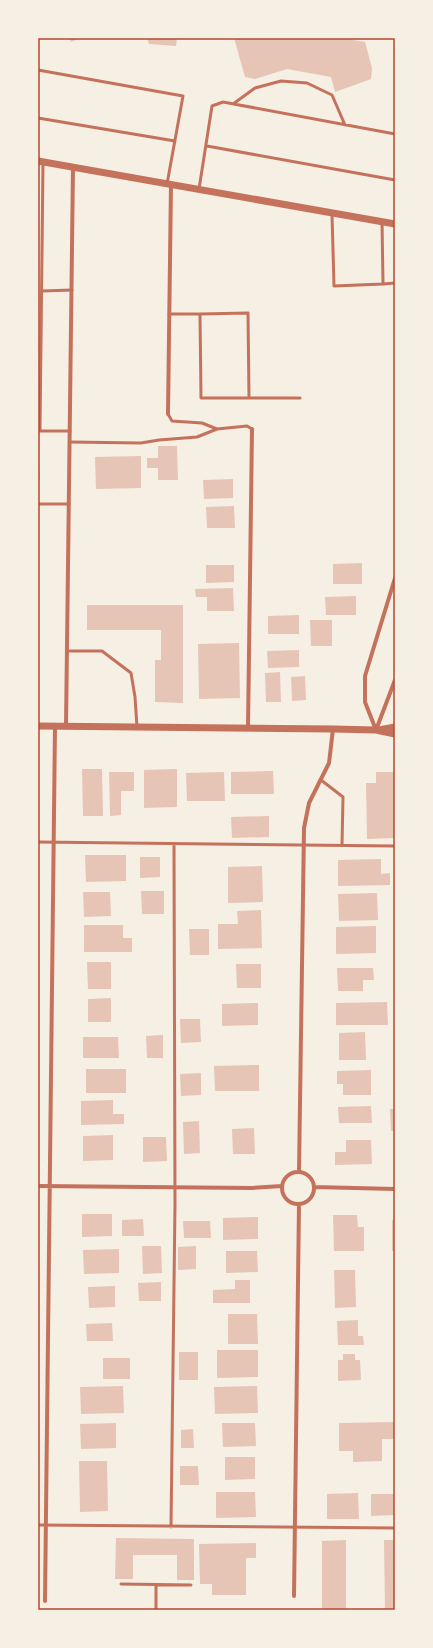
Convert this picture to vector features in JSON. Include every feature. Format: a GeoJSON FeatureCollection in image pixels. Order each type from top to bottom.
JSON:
{"type":"FeatureCollection","features":[{"type":"Feature","properties":{"kind":"street"},"geometry":{"type":"LineString","coordinates":[[41,162],[395,224]]}},
{"type":"Feature","properties":{"kind":"street"},"geometry":{"type":"LineString","coordinates":[[66,726],[73,167]]}},
{"type":"Feature","properties":{"kind":"street"},"geometry":{"type":"LineString","coordinates":[[168,414],[169,184]]}},
{"type":"Feature","properties":{"kind":"street"},"geometry":{"type":"LineString","coordinates":[[248,728],[252,429]]}},
{"type":"Feature","properties":{"kind":"street"},"geometry":{"type":"LineString","coordinates":[[376,730],[365,702],[365,676],[393,594],[395,578]]}},
{"type":"Feature","properties":{"kind":"street"},"geometry":{"type":"LineString","coordinates":[[376,730],[395,680]]}},
{"type":"Feature","properties":{"kind":"street"},"geometry":{"type":"LineString","coordinates":[[38,726],[376,730],[395,727]]}},
{"type":"Feature","properties":{"kind":"street"},"geometry":{"type":"LineString","coordinates":[[45,1601],[55,726]]}},
{"type":"Feature","properties":{"kind":"street"},"geometry":{"type":"LineString","coordinates":[[299,1172],[303,845],[306,815],[314,791],[329,763],[333,729]]}},
{"type":"Feature","properties":{"kind":"street"},"geometry":{"type":"LineString","coordinates":[[376,730],[395,734]]}},
{"type":"Feature","properties":{"kind":"street"},"geometry":{"type":"LineString","coordinates":[[294,1172],[299,1172],[308,1175],[311,1178],[314,1192],[308,1201],[294,1204],[286,1199],[282,1186],[286,1177],[294,1172]]}},
{"type":"Feature","properties":{"kind":"street"},"geometry":{"type":"LineString","coordinates":[[38,1186],[252,1188],[282,1186]]}},
{"type":"Feature","properties":{"kind":"street"},"geometry":{"type":"LineString","coordinates":[[314,1187],[395,1189]]}},
{"type":"Feature","properties":{"kind":"street"},"geometry":{"type":"LineString","coordinates":[[294,1596],[299,1204]]}},
{"type":"Feature","properties":{"kind":"lane"},"geometry":{"type":"LineString","coordinates":[[38,70],[183,96],[169,184]]}},
{"type":"Feature","properties":{"kind":"lane"},"geometry":{"type":"LineString","coordinates":[[233,104],[255,88],[281,81],[307,83],[332,95],[345,125]]}},
{"type":"Feature","properties":{"kind":"lane"},"geometry":{"type":"LineString","coordinates":[[199,190],[212,106],[223,102],[395,134]]}},
{"type":"Feature","properties":{"kind":"lane"},"geometry":{"type":"LineString","coordinates":[[38,118],[175,141]]}},
{"type":"Feature","properties":{"kind":"lane"},"geometry":{"type":"LineString","coordinates":[[207,146],[395,180]]}},
{"type":"Feature","properties":{"kind":"lane"},"geometry":{"type":"LineString","coordinates":[[41,162],[42,290],[40,309],[39,431],[70,431]]}},
{"type":"Feature","properties":{"kind":"lane"},"geometry":{"type":"LineString","coordinates":[[332,213],[334,286],[395,283]]}},
{"type":"Feature","properties":{"kind":"lane"},"geometry":{"type":"LineString","coordinates":[[382,221],[383,284]]}},
{"type":"Feature","properties":{"kind":"lane"},"geometry":{"type":"LineString","coordinates":[[42,290],[72,290]]}},
{"type":"Feature","properties":{"kind":"lane"},"geometry":{"type":"LineString","coordinates":[[169,314],[248,313],[249,398]]}},
{"type":"Feature","properties":{"kind":"lane"},"geometry":{"type":"LineString","coordinates":[[200,314],[201,398],[300,398]]}},
{"type":"Feature","properties":{"kind":"lane"},"geometry":{"type":"LineString","coordinates":[[168,414],[172,421],[202,423],[217,429]]}},
{"type":"Feature","properties":{"kind":"lane"},"geometry":{"type":"LineString","coordinates":[[70,442],[141,443],[197,437],[217,429],[247,426],[252,429]]}},
{"type":"Feature","properties":{"kind":"lane"},"geometry":{"type":"LineString","coordinates":[[38,504],[69,504]]}},
{"type":"Feature","properties":{"kind":"lane"},"geometry":{"type":"LineString","coordinates":[[67,651],[102,651],[131,673],[135,697],[137,727]]}},
{"type":"Feature","properties":{"kind":"lane"},"geometry":{"type":"LineString","coordinates":[[321,780],[343,797],[342,845]]}},
{"type":"Feature","properties":{"kind":"lane"},"geometry":{"type":"LineString","coordinates":[[38,842],[395,846]]}},
{"type":"Feature","properties":{"kind":"lane"},"geometry":{"type":"LineString","coordinates":[[172,1527],[175,1187],[174,844]]}},
{"type":"Feature","properties":{"kind":"lane"},"geometry":{"type":"LineString","coordinates":[[38,1526],[395,1528]]}},
{"type":"Feature","properties":{"kind":"lane"},"geometry":{"type":"LineString","coordinates":[[121,1584],[191,1585]]}},
{"type":"Feature","properties":{"kind":"lane"},"geometry":{"type":"LineString","coordinates":[[156,1585],[156,1610]]}},
{"type":"Feature","properties":{"kind":"building"},"geometry":{"type":"Polygon","coordinates":[[[69,38],[81,38],[71,42],[69,38]]]}},
{"type":"Feature","properties":{"kind":"building"},"geometry":{"type":"Polygon","coordinates":[[[147,38],[177,38],[176,46],[149,44],[147,38]]]}},
{"type":"Feature","properties":{"kind":"building"},"geometry":{"type":"Polygon","coordinates":[[[234,38],[353,38],[353,40],[365,42],[372,68],[371,79],[335,92],[331,77],[287,69],[255,79],[245,77],[234,38]]]}},
{"type":"Feature","properties":{"kind":"building"},"geometry":{"type":"Polygon","coordinates":[[[158,446],[177,446],[178,480],[158,480],[158,468],[147,468],[147,458],[158,458],[158,446]]]}},
{"type":"Feature","properties":{"kind":"building"},"geometry":{"type":"Polygon","coordinates":[[[141,456],[141,488],[96,489],[95,457],[141,456]]]}},
{"type":"Feature","properties":{"kind":"building"},"geometry":{"type":"Polygon","coordinates":[[[39,465],[40,479],[38,479],[39,465]]]}},
{"type":"Feature","properties":{"kind":"building"},"geometry":{"type":"Polygon","coordinates":[[[233,479],[233,498],[204,499],[203,480],[233,479]]]}},
{"type":"Feature","properties":{"kind":"building"},"geometry":{"type":"Polygon","coordinates":[[[234,506],[235,528],[207,528],[206,507],[234,506]]]}},
{"type":"Feature","properties":{"kind":"building"},"geometry":{"type":"Polygon","coordinates":[[[362,563],[362,584],[333,584],[333,564],[362,563]]]}},
{"type":"Feature","properties":{"kind":"building"},"geometry":{"type":"Polygon","coordinates":[[[206,565],[234,565],[234,582],[206,583],[206,565]]]}},
{"type":"Feature","properties":{"kind":"building"},"geometry":{"type":"Polygon","coordinates":[[[233,588],[234,611],[207,611],[207,597],[196,597],[195,589],[233,588]]]}},
{"type":"Feature","properties":{"kind":"building"},"geometry":{"type":"Polygon","coordinates":[[[356,596],[356,615],[326,615],[325,597],[356,596]]]}},
{"type":"Feature","properties":{"kind":"building"},"geometry":{"type":"Polygon","coordinates":[[[87,605],[183,605],[183,703],[155,702],[155,660],[161,660],[161,630],[87,630],[87,605]]]}},
{"type":"Feature","properties":{"kind":"building"},"geometry":{"type":"Polygon","coordinates":[[[299,615],[299,634],[268,634],[268,616],[299,615]]]}},
{"type":"Feature","properties":{"kind":"building"},"geometry":{"type":"Polygon","coordinates":[[[310,620],[332,620],[332,646],[311,646],[310,620]]]}},
{"type":"Feature","properties":{"kind":"building"},"geometry":{"type":"Polygon","coordinates":[[[239,643],[240,698],[199,699],[198,644],[239,643]]]}},
{"type":"Feature","properties":{"kind":"building"},"geometry":{"type":"Polygon","coordinates":[[[299,650],[299,667],[268,668],[267,651],[299,650]]]}},
{"type":"Feature","properties":{"kind":"building"},"geometry":{"type":"Polygon","coordinates":[[[280,672],[281,702],[266,702],[265,673],[280,672]]]}},
{"type":"Feature","properties":{"kind":"building"},"geometry":{"type":"Polygon","coordinates":[[[305,676],[306,700],[292,701],[291,677],[305,676]]]}},
{"type":"Feature","properties":{"kind":"building"},"geometry":{"type":"Polygon","coordinates":[[[82,769],[102,769],[103,816],[83,816],[82,769]]]}},
{"type":"Feature","properties":{"kind":"building"},"geometry":{"type":"Polygon","coordinates":[[[177,769],[177,807],[144,808],[144,770],[177,769]]]}},
{"type":"Feature","properties":{"kind":"building"},"geometry":{"type":"Polygon","coordinates":[[[273,771],[274,794],[231,794],[231,772],[273,771]]]}},
{"type":"Feature","properties":{"kind":"building"},"geometry":{"type":"Polygon","coordinates":[[[109,772],[134,772],[134,791],[121,791],[121,815],[110,816],[109,772]]]}},
{"type":"Feature","properties":{"kind":"building"},"geometry":{"type":"Polygon","coordinates":[[[224,772],[225,801],[187,801],[186,773],[224,772]]]}},
{"type":"Feature","properties":{"kind":"building"},"geometry":{"type":"Polygon","coordinates":[[[376,772],[395,772],[395,838],[367,839],[366,783],[376,783],[376,772]]]}},
{"type":"Feature","properties":{"kind":"building"},"geometry":{"type":"Polygon","coordinates":[[[269,816],[269,837],[232,838],[231,817],[269,816]]]}},
{"type":"Feature","properties":{"kind":"building"},"geometry":{"type":"Polygon","coordinates":[[[85,855],[126,855],[126,881],[86,882],[85,855]]]}},
{"type":"Feature","properties":{"kind":"building"},"geometry":{"type":"Polygon","coordinates":[[[140,857],[160,857],[160,877],[140,878],[140,857]]]}},
{"type":"Feature","properties":{"kind":"building"},"geometry":{"type":"Polygon","coordinates":[[[381,859],[381,874],[390,873],[390,885],[338,886],[338,860],[381,859]]]}},
{"type":"Feature","properties":{"kind":"building"},"geometry":{"type":"Polygon","coordinates":[[[262,866],[263,902],[228,903],[228,867],[262,866]]]}},
{"type":"Feature","properties":{"kind":"building"},"geometry":{"type":"Polygon","coordinates":[[[141,891],[164,891],[164,914],[142,914],[141,891]]]}},
{"type":"Feature","properties":{"kind":"building"},"geometry":{"type":"Polygon","coordinates":[[[83,892],[110,892],[111,916],[84,917],[83,892]]]}},
{"type":"Feature","properties":{"kind":"building"},"geometry":{"type":"Polygon","coordinates":[[[377,893],[378,920],[339,921],[338,894],[377,893]]]}},
{"type":"Feature","properties":{"kind":"building"},"geometry":{"type":"Polygon","coordinates":[[[261,910],[262,948],[218,949],[218,924],[238,924],[237,911],[261,910]]]}},
{"type":"Feature","properties":{"kind":"building"},"geometry":{"type":"Polygon","coordinates":[[[84,925],[123,925],[123,938],[132,938],[132,952],[84,952],[84,925]]]}},
{"type":"Feature","properties":{"kind":"building"},"geometry":{"type":"Polygon","coordinates":[[[376,926],[376,953],[336,954],[336,927],[376,926]]]}},
{"type":"Feature","properties":{"kind":"building"},"geometry":{"type":"Polygon","coordinates":[[[189,929],[209,929],[209,955],[190,955],[189,929]]]}},
{"type":"Feature","properties":{"kind":"building"},"geometry":{"type":"Polygon","coordinates":[[[87,962],[111,962],[111,989],[88,989],[87,962]]]}},
{"type":"Feature","properties":{"kind":"building"},"geometry":{"type":"Polygon","coordinates":[[[236,964],[261,964],[261,988],[237,988],[236,964]]]}},
{"type":"Feature","properties":{"kind":"building"},"geometry":{"type":"Polygon","coordinates":[[[337,968],[373,968],[374,980],[363,980],[363,991],[338,991],[337,968]]]}},
{"type":"Feature","properties":{"kind":"building"},"geometry":{"type":"Polygon","coordinates":[[[111,998],[111,1022],[88,1022],[88,999],[111,998]]]}},
{"type":"Feature","properties":{"kind":"building"},"geometry":{"type":"Polygon","coordinates":[[[387,1002],[388,1025],[336,1025],[336,1003],[387,1002]]]}},
{"type":"Feature","properties":{"kind":"building"},"geometry":{"type":"Polygon","coordinates":[[[258,1003],[258,1025],[222,1026],[222,1004],[258,1003]]]}},
{"type":"Feature","properties":{"kind":"building"},"geometry":{"type":"Polygon","coordinates":[[[180,1019],[200,1019],[201,1042],[181,1043],[180,1019]]]}},
{"type":"Feature","properties":{"kind":"building"},"geometry":{"type":"Polygon","coordinates":[[[365,1032],[366,1060],[339,1060],[339,1033],[365,1032]]]}},
{"type":"Feature","properties":{"kind":"building"},"geometry":{"type":"Polygon","coordinates":[[[163,1035],[163,1058],[147,1058],[146,1036],[163,1035]]]}},
{"type":"Feature","properties":{"kind":"building"},"geometry":{"type":"Polygon","coordinates":[[[83,1037],[118,1037],[119,1058],[83,1058],[83,1037]]]}},
{"type":"Feature","properties":{"kind":"building"},"geometry":{"type":"Polygon","coordinates":[[[259,1065],[259,1091],[215,1091],[214,1066],[259,1065]]]}},
{"type":"Feature","properties":{"kind":"building"},"geometry":{"type":"Polygon","coordinates":[[[86,1069],[126,1069],[126,1093],[86,1093],[86,1069]]]}},
{"type":"Feature","properties":{"kind":"building"},"geometry":{"type":"Polygon","coordinates":[[[371,1070],[371,1095],[343,1095],[343,1084],[337,1084],[337,1071],[371,1070]]]}},
{"type":"Feature","properties":{"kind":"building"},"geometry":{"type":"Polygon","coordinates":[[[201,1073],[201,1095],[181,1096],[180,1074],[201,1073]]]}},
{"type":"Feature","properties":{"kind":"building"},"geometry":{"type":"Polygon","coordinates":[[[113,1100],[113,1114],[124,1114],[124,1124],[81,1125],[81,1101],[113,1100]]]}},
{"type":"Feature","properties":{"kind":"building"},"geometry":{"type":"Polygon","coordinates":[[[371,1106],[372,1123],[339,1123],[338,1107],[371,1106]]]}},
{"type":"Feature","properties":{"kind":"building"},"geometry":{"type":"Polygon","coordinates":[[[390,1109],[395,1109],[395,1131],[391,1131],[390,1109]]]}},
{"type":"Feature","properties":{"kind":"building"},"geometry":{"type":"Polygon","coordinates":[[[199,1121],[200,1153],[184,1154],[183,1122],[199,1121]]]}},
{"type":"Feature","properties":{"kind":"building"},"geometry":{"type":"Polygon","coordinates":[[[254,1128],[255,1154],[233,1154],[232,1129],[254,1128]]]}},
{"type":"Feature","properties":{"kind":"building"},"geometry":{"type":"Polygon","coordinates":[[[113,1135],[113,1160],[83,1161],[83,1136],[113,1135]]]}},
{"type":"Feature","properties":{"kind":"building"},"geometry":{"type":"Polygon","coordinates":[[[143,1137],[166,1137],[167,1161],[143,1162],[143,1137]]]}},
{"type":"Feature","properties":{"kind":"building"},"geometry":{"type":"Polygon","coordinates":[[[346,1140],[371,1140],[372,1164],[335,1165],[335,1152],[346,1152],[346,1140]]]}},
{"type":"Feature","properties":{"kind":"building"},"geometry":{"type":"Polygon","coordinates":[[[82,1214],[112,1214],[112,1236],[82,1237],[82,1214]]]}},
{"type":"Feature","properties":{"kind":"building"},"geometry":{"type":"Polygon","coordinates":[[[333,1215],[357,1215],[358,1227],[364,1227],[364,1251],[334,1251],[333,1215]]]}},
{"type":"Feature","properties":{"kind":"building"},"geometry":{"type":"Polygon","coordinates":[[[258,1217],[258,1239],[223,1240],[223,1218],[258,1217]]]}},
{"type":"Feature","properties":{"kind":"building"},"geometry":{"type":"Polygon","coordinates":[[[143,1219],[144,1236],[122,1236],[122,1220],[143,1219]]]}},
{"type":"Feature","properties":{"kind":"building"},"geometry":{"type":"Polygon","coordinates":[[[392,1220],[395,1220],[395,1251],[392,1251],[392,1220]]]}},
{"type":"Feature","properties":{"kind":"building"},"geometry":{"type":"Polygon","coordinates":[[[183,1221],[210,1221],[211,1238],[184,1238],[183,1221]]]}},
{"type":"Feature","properties":{"kind":"building"},"geometry":{"type":"Polygon","coordinates":[[[142,1246],[161,1246],[162,1273],[143,1274],[142,1246]]]}},
{"type":"Feature","properties":{"kind":"building"},"geometry":{"type":"Polygon","coordinates":[[[196,1246],[196,1269],[178,1270],[178,1247],[196,1246]]]}},
{"type":"Feature","properties":{"kind":"building"},"geometry":{"type":"Polygon","coordinates":[[[119,1249],[119,1273],[84,1274],[83,1250],[119,1249]]]}},
{"type":"Feature","properties":{"kind":"building"},"geometry":{"type":"Polygon","coordinates":[[[226,1251],[257,1251],[258,1272],[226,1273],[226,1251]]]}},
{"type":"Feature","properties":{"kind":"building"},"geometry":{"type":"Polygon","coordinates":[[[334,1270],[355,1270],[356,1307],[335,1308],[334,1270]]]}},
{"type":"Feature","properties":{"kind":"building"},"geometry":{"type":"Polygon","coordinates":[[[235,1280],[250,1280],[250,1303],[213,1303],[213,1290],[235,1289],[235,1280]]]}},
{"type":"Feature","properties":{"kind":"building"},"geometry":{"type":"Polygon","coordinates":[[[161,1282],[161,1301],[139,1301],[138,1283],[161,1282]]]}},
{"type":"Feature","properties":{"kind":"building"},"geometry":{"type":"Polygon","coordinates":[[[115,1286],[115,1307],[89,1308],[88,1287],[115,1286]]]}},
{"type":"Feature","properties":{"kind":"building"},"geometry":{"type":"Polygon","coordinates":[[[228,1314],[257,1314],[258,1344],[228,1344],[228,1314]]]}},
{"type":"Feature","properties":{"kind":"building"},"geometry":{"type":"Polygon","coordinates":[[[358,1320],[358,1336],[363,1336],[364,1345],[338,1345],[337,1321],[358,1320]]]}},
{"type":"Feature","properties":{"kind":"building"},"geometry":{"type":"Polygon","coordinates":[[[112,1323],[113,1341],[87,1341],[86,1324],[112,1323]]]}},
{"type":"Feature","properties":{"kind":"building"},"geometry":{"type":"Polygon","coordinates":[[[217,1350],[258,1350],[258,1377],[217,1378],[217,1350]]]}},
{"type":"Feature","properties":{"kind":"building"},"geometry":{"type":"Polygon","coordinates":[[[179,1352],[198,1352],[198,1380],[179,1380],[179,1352]]]}},
{"type":"Feature","properties":{"kind":"building"},"geometry":{"type":"Polygon","coordinates":[[[343,1354],[355,1354],[355,1360],[360,1360],[361,1380],[338,1381],[338,1360],[343,1360],[343,1354]]]}},
{"type":"Feature","properties":{"kind":"building"},"geometry":{"type":"Polygon","coordinates":[[[103,1358],[130,1358],[130,1379],[103,1379],[103,1358]]]}},
{"type":"Feature","properties":{"kind":"building"},"geometry":{"type":"Polygon","coordinates":[[[123,1386],[124,1413],[81,1414],[80,1387],[123,1386]]]}},
{"type":"Feature","properties":{"kind":"building"},"geometry":{"type":"Polygon","coordinates":[[[257,1386],[258,1413],[215,1414],[214,1387],[257,1386]]]}},
{"type":"Feature","properties":{"kind":"building"},"geometry":{"type":"Polygon","coordinates":[[[395,1422],[395,1439],[382,1439],[382,1461],[353,1462],[353,1451],[339,1451],[339,1423],[395,1422]]]}},
{"type":"Feature","properties":{"kind":"building"},"geometry":{"type":"Polygon","coordinates":[[[116,1423],[116,1448],[81,1449],[80,1424],[116,1423]]]}},
{"type":"Feature","properties":{"kind":"building"},"geometry":{"type":"Polygon","coordinates":[[[222,1423],[255,1423],[256,1446],[223,1447],[222,1423]]]}},
{"type":"Feature","properties":{"kind":"building"},"geometry":{"type":"Polygon","coordinates":[[[193,1429],[194,1448],[181,1448],[181,1430],[193,1429]]]}},
{"type":"Feature","properties":{"kind":"building"},"geometry":{"type":"Polygon","coordinates":[[[225,1457],[255,1457],[255,1479],[225,1480],[225,1457]]]}},
{"type":"Feature","properties":{"kind":"building"},"geometry":{"type":"Polygon","coordinates":[[[79,1461],[107,1461],[108,1511],[80,1512],[79,1461]]]}},
{"type":"Feature","properties":{"kind":"building"},"geometry":{"type":"Polygon","coordinates":[[[180,1466],[198,1466],[199,1485],[180,1485],[180,1466]]]}},
{"type":"Feature","properties":{"kind":"building"},"geometry":{"type":"Polygon","coordinates":[[[216,1492],[255,1492],[256,1517],[216,1518],[216,1492]]]}},
{"type":"Feature","properties":{"kind":"building"},"geometry":{"type":"Polygon","coordinates":[[[358,1493],[359,1519],[327,1519],[327,1494],[358,1493]]]}},
{"type":"Feature","properties":{"kind":"building"},"geometry":{"type":"Polygon","coordinates":[[[371,1494],[395,1494],[395,1515],[371,1516],[371,1494]]]}},
{"type":"Feature","properties":{"kind":"building"},"geometry":{"type":"Polygon","coordinates":[[[116,1538],[194,1539],[194,1580],[177,1580],[177,1555],[133,1555],[133,1579],[115,1579],[116,1538]]]}},
{"type":"Feature","properties":{"kind":"building"},"geometry":{"type":"Polygon","coordinates":[[[346,1540],[346,1610],[322,1610],[322,1541],[346,1540]]]}},
{"type":"Feature","properties":{"kind":"building"},"geometry":{"type":"Polygon","coordinates":[[[384,1540],[395,1540],[395,1610],[385,1610],[384,1540]]]}},
{"type":"Feature","properties":{"kind":"building"},"geometry":{"type":"Polygon","coordinates":[[[256,1543],[256,1558],[246,1558],[246,1595],[212,1595],[212,1584],[200,1584],[199,1544],[256,1543]]]}}]}
